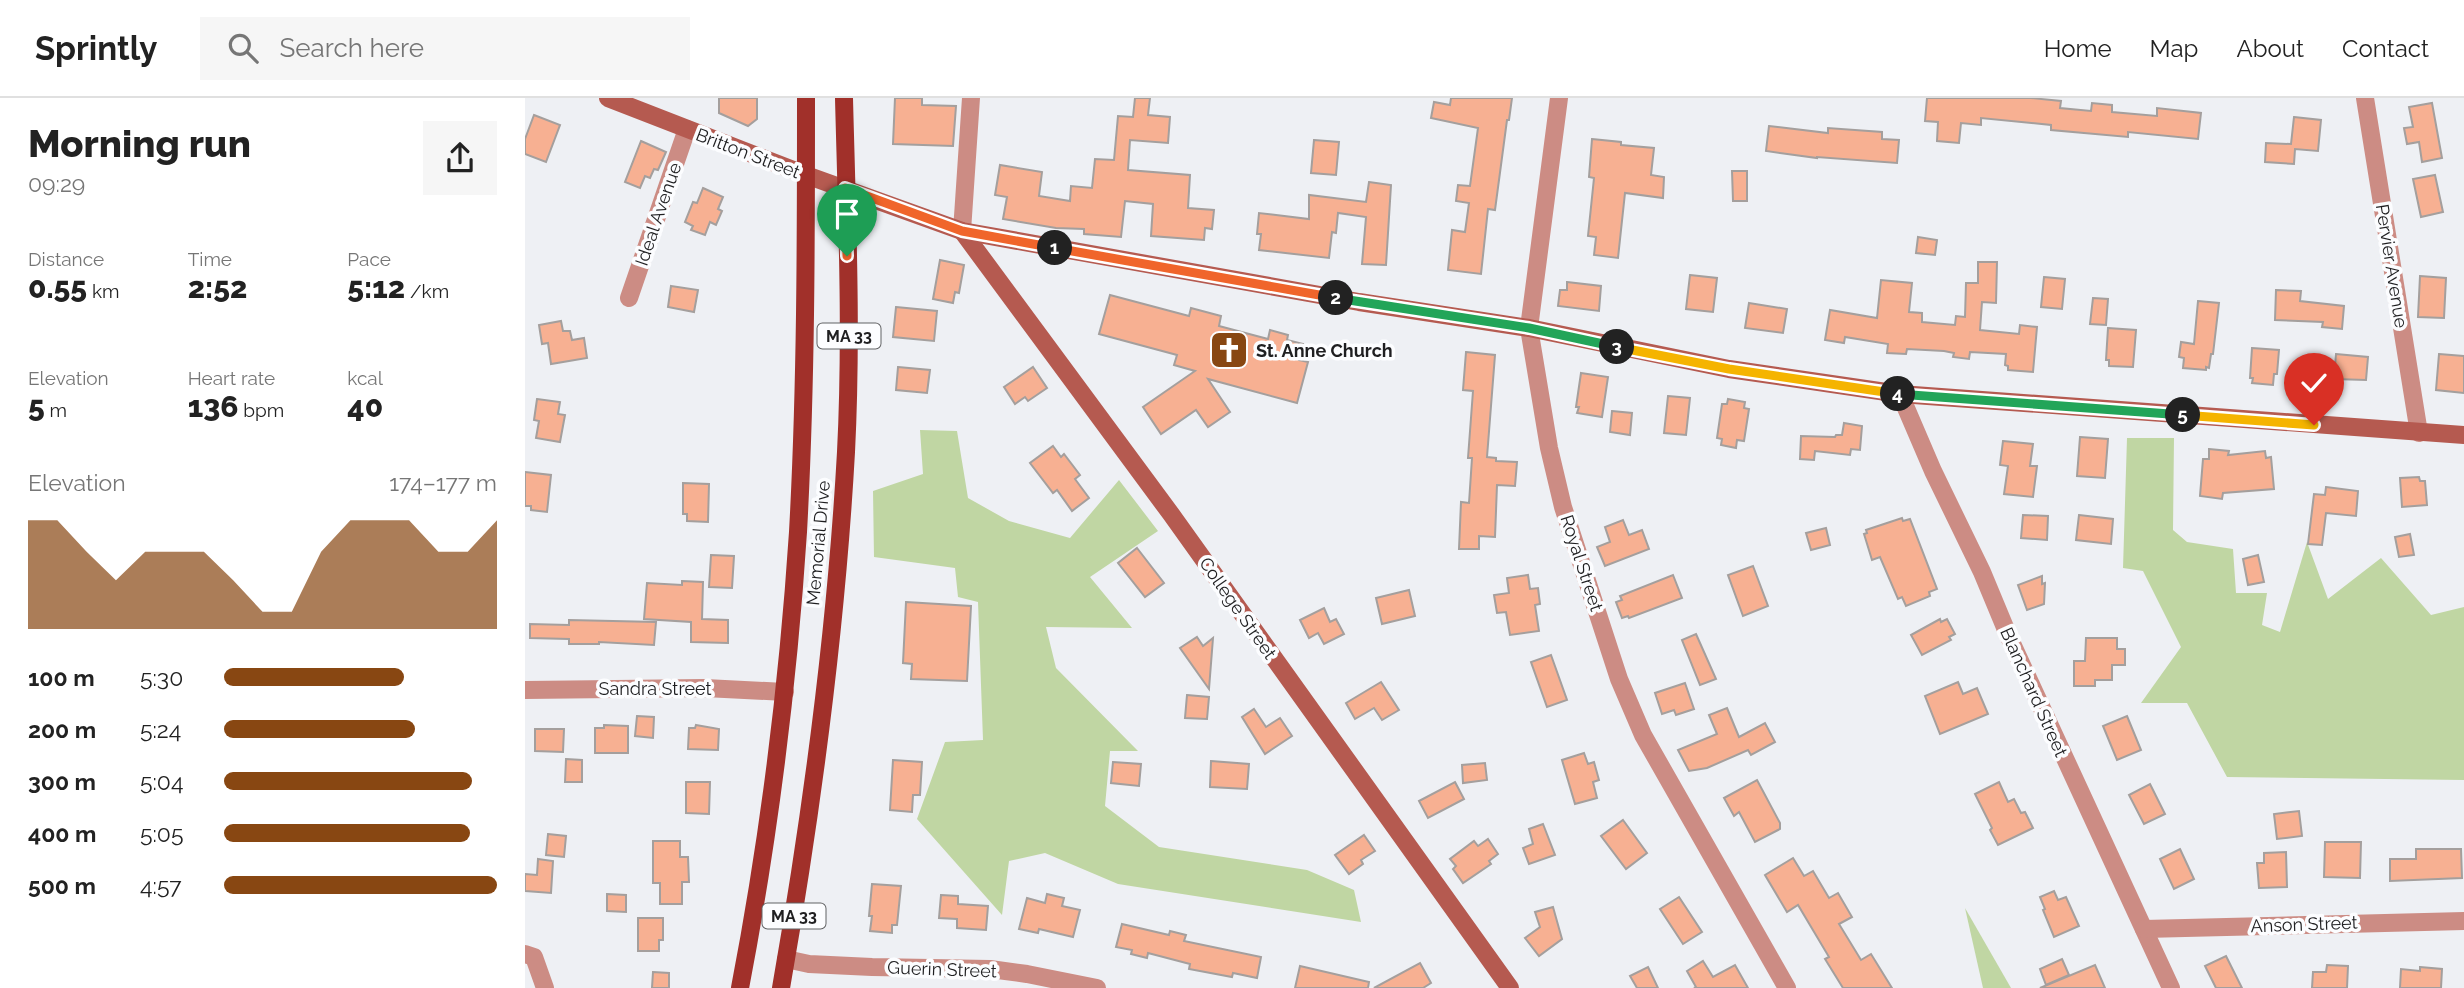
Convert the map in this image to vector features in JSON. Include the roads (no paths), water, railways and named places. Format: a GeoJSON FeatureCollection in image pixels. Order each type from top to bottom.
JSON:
{"type":"FeatureCollection","features":[{"type":"Feature","properties":{"kind":"main road","name":"Memorial Drive"},"geometry":{"type":"LineString","coordinates":[[740,988],[762,867],[785,692],[800,471],[806,98]]}},
{"type":"Feature","properties":{"kind":"main road","name":"Memorial Drive"},"geometry":{"type":"LineString","coordinates":[[781,988],[820,735],[841,523],[849,382],[844,98]]}},
{"type":"Feature","properties":{"kind":"street","name":"Britton Street"},"geometry":{"type":"LineString","coordinates":[[608,98],[806,175],[962,231],[1359,302],[1529,328],[1729,369],[1901,394],[2464,435]]}},
{"type":"Feature","properties":{"kind":"street"},"geometry":{"type":"LineString","coordinates":[[962,231],[971,98]]}},
{"type":"Feature","properties":{"kind":"street","name":"Royal Street"},"geometry":{"type":"LineString","coordinates":[[1559,98],[1529,328],[1549,448],[1563,507],[1619,679],[1643,734],[1787,988]]}},
{"type":"Feature","properties":{"kind":"street","name":"Pervier Avenue"},"geometry":{"type":"LineString","coordinates":[[2365,98],[2420,433]]}},
{"type":"Feature","properties":{"kind":"street","name":"Ideal Avenue"},"geometry":{"type":"LineString","coordinates":[[629,298],[687,129]]}},
{"type":"Feature","properties":{"kind":"street","name":"College Street"},"geometry":{"type":"LineString","coordinates":[[962,231],[1156,492],[1510,988]]}},
{"type":"Feature","properties":{"kind":"street","name":"Blanchard Street"},"geometry":{"type":"LineString","coordinates":[[1901,394],[1933,471],[1982,572],[2014,649],[2171,988]]}},
{"type":"Feature","properties":{"kind":"street","name":"Sandra Street"},"geometry":{"type":"LineString","coordinates":[[525,690],[705,688],[785,692]]}},
{"type":"Feature","properties":{"kind":"street","name":"Anson Street"},"geometry":{"type":"LineString","coordinates":[[2144,929],[2464,920]]}},
{"type":"Feature","properties":{"kind":"street"},"geometry":{"type":"LineString","coordinates":[[525,954],[534,957],[545,988]]}},
{"type":"Feature","properties":{"kind":"street","name":"Guerin Street"},"geometry":{"type":"LineString","coordinates":[[786,959],[809,964],[990,969],[1097,988]]}},
{"type":"Feature","properties":{"kind":"place","name":"St. Anne Church"},"geometry":{"type":"Point","coordinates":[1229,350]}}]}
